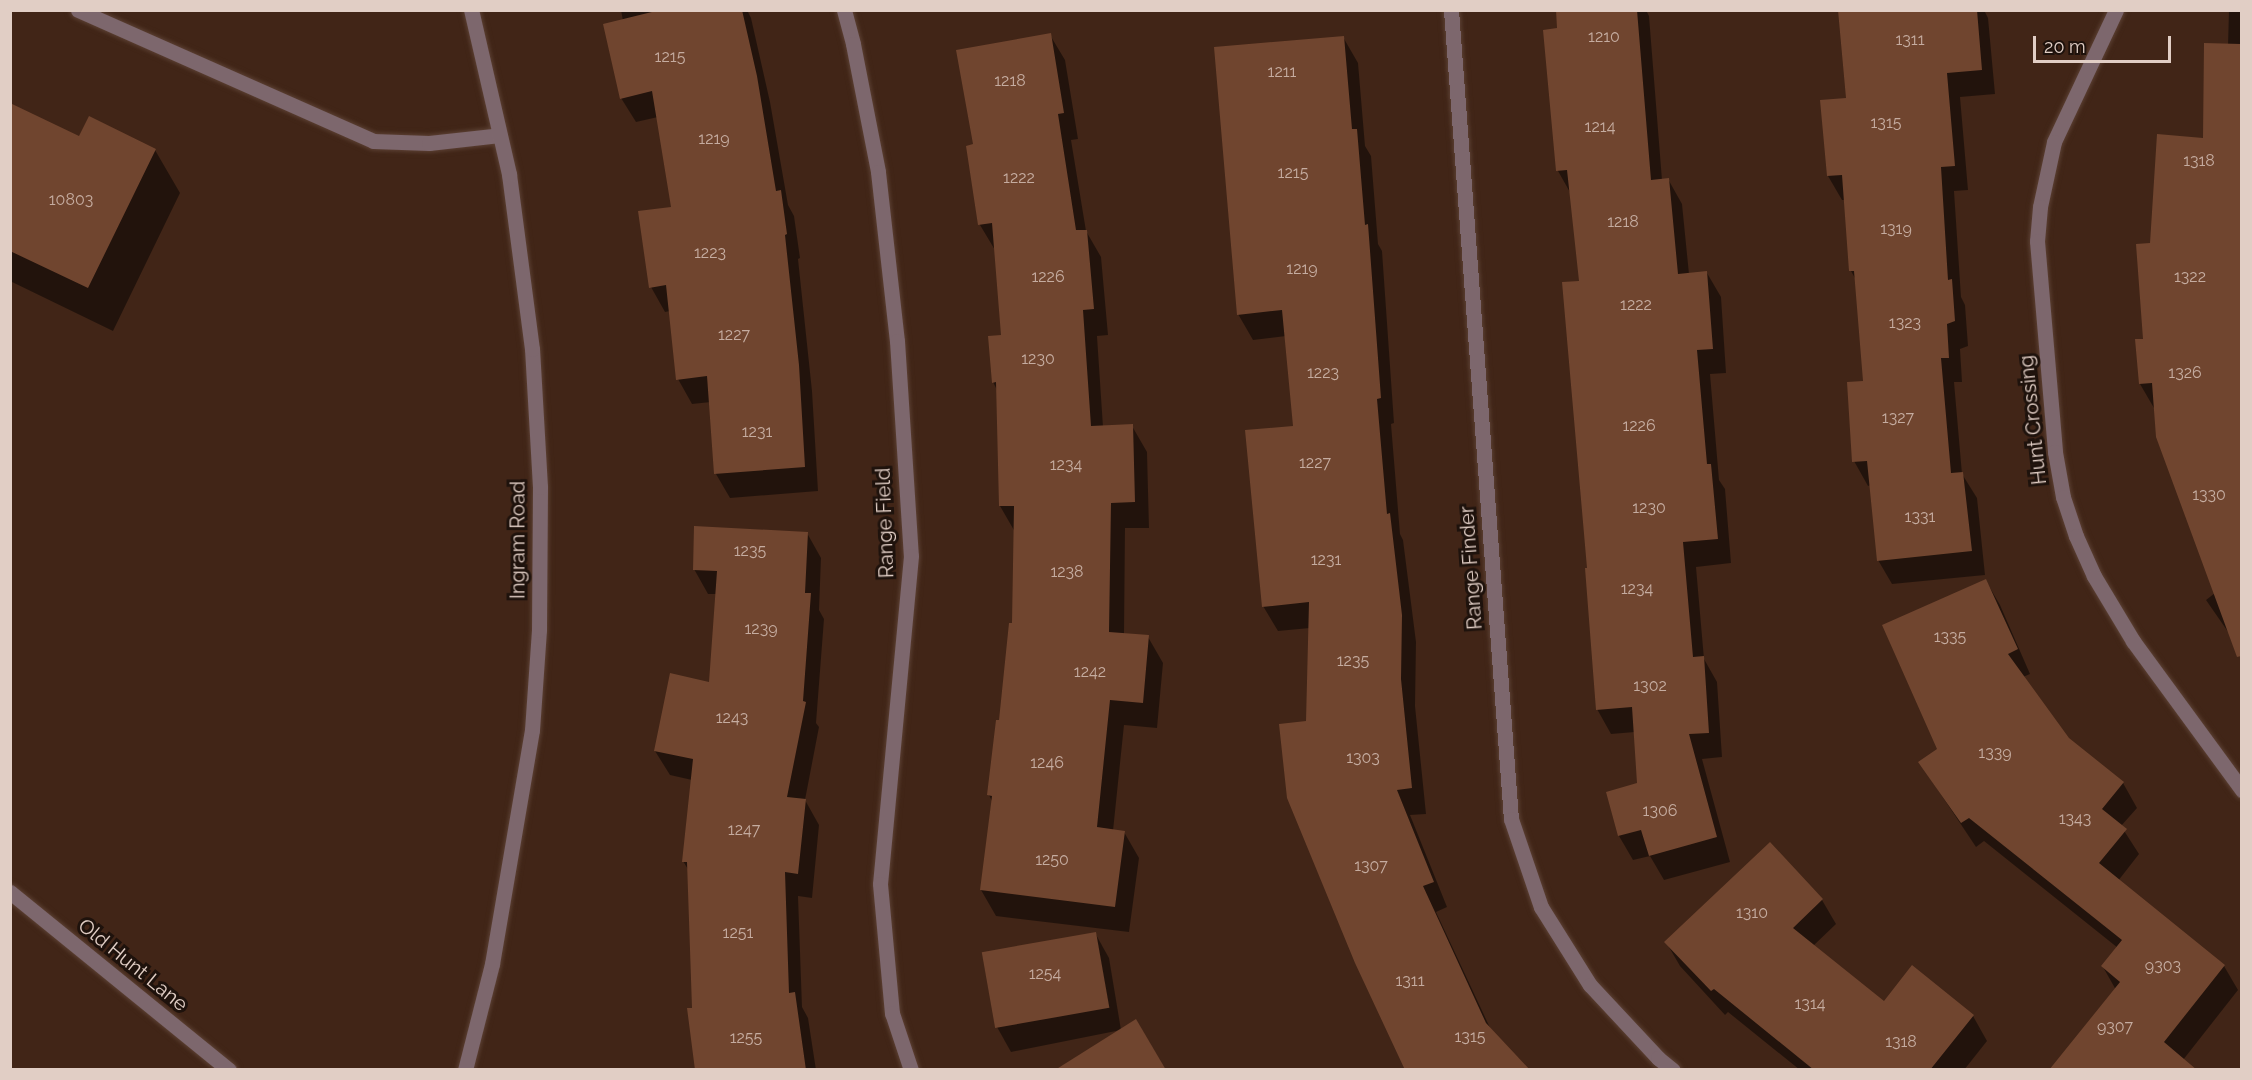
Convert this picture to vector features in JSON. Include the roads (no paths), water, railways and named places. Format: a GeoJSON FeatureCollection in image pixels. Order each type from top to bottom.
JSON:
{"type":"FeatureCollection","features":[{"type":"Feature","properties":{"kind":"street"},"geometry":{"type":"LineString","coordinates":[[78,10],[373,141],[429,143],[500,135]]}},
{"type":"Feature","properties":{"kind":"street","name":"Ingram Road"},"geometry":{"type":"LineString","coordinates":[[465,1070],[492,964],[532,730],[539,630],[540,487],[532,349],[509,174],[471,10]]}},
{"type":"Feature","properties":{"kind":"street","name":"Range Field"},"geometry":{"type":"LineString","coordinates":[[844,10],[853,44],[878,172],[897,341],[907,496],[910,556],[880,884],[892,1013],[911,1070]]}},
{"type":"Feature","properties":{"kind":"street","name":"Range Finder"},"geometry":{"type":"LineString","coordinates":[[1451,10],[1511,819],[1542,907],[1590,985],[1672,1070]]}},
{"type":"Feature","properties":{"kind":"street","name":"Hunt Crossing"},"geometry":{"type":"LineString","coordinates":[[2116,10],[2054,142],[2040,207],[2037,241],[2055,452],[2063,497],[2076,536],[2094,576],[2133,641],[2241,790]]}},
{"type":"Feature","properties":{"kind":"street","name":"Old Hunt Lane"},"geometry":{"type":"LineString","coordinates":[[10,892],[229,1070]]}}]}
